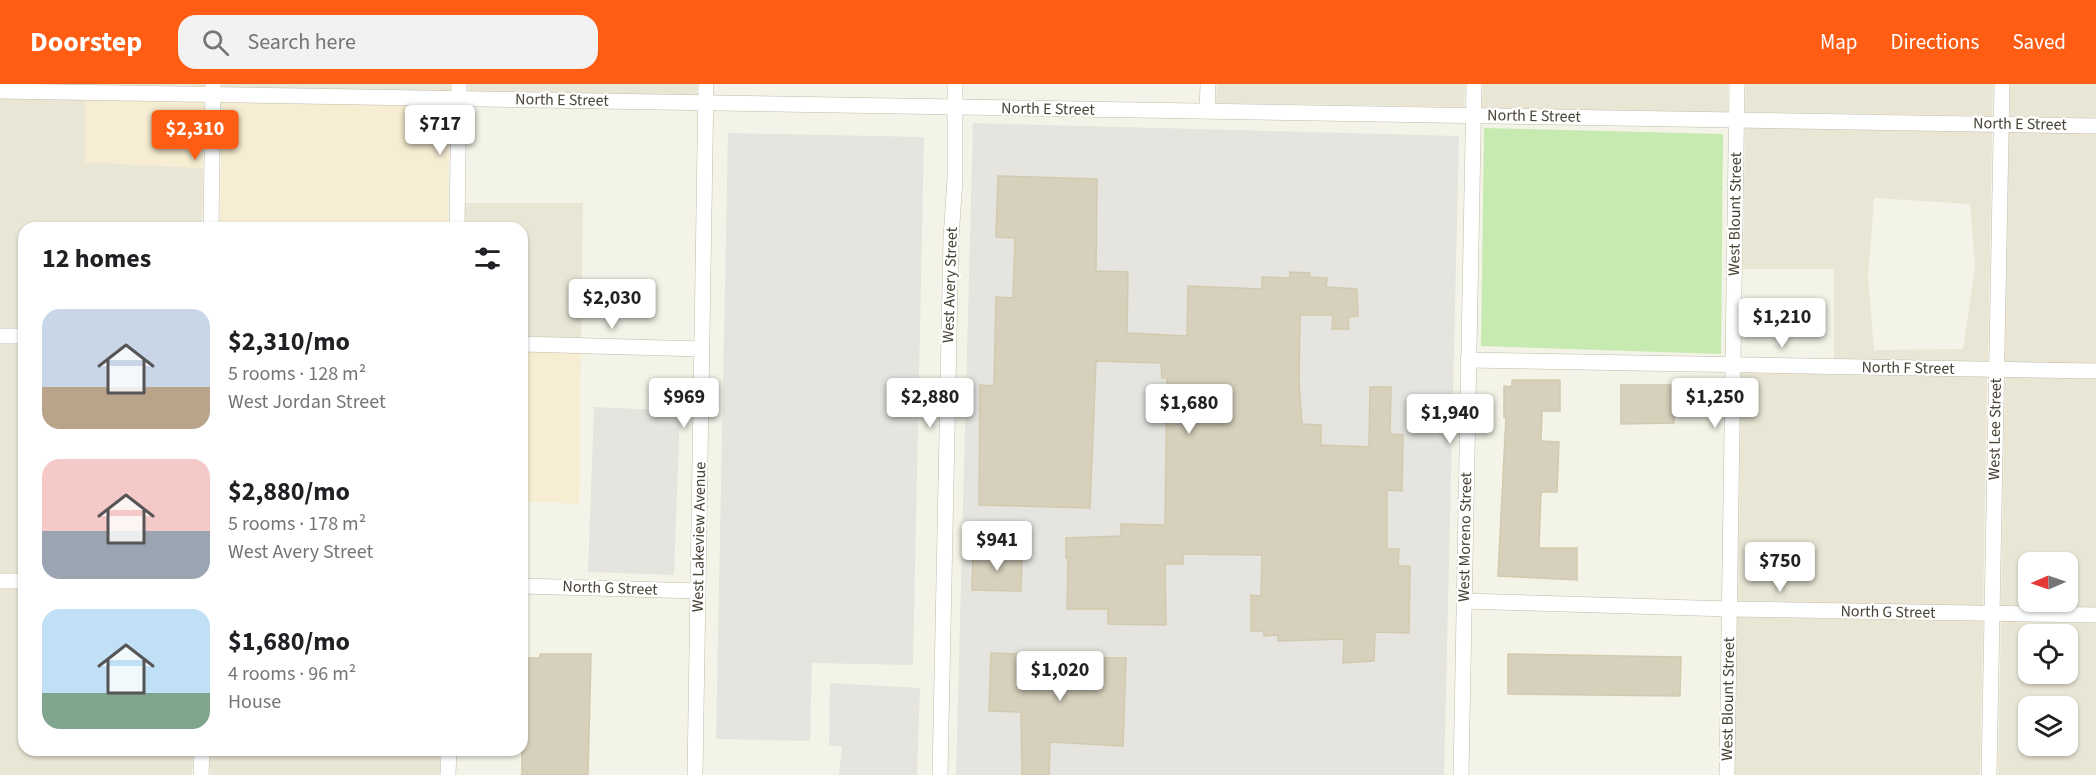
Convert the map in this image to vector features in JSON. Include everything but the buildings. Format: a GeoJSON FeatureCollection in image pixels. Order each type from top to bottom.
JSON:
{"type":"FeatureCollection","features":[{"type":"Feature","properties":{"kind":"street","name":"West Lakeview Avenue"},"geometry":{"type":"LineString","coordinates":[[695,775],[706,84]]}},
{"type":"Feature","properties":{"kind":"street","name":"West Avery Street"},"geometry":{"type":"LineString","coordinates":[[940,775],[951,248],[955,179],[955,84]]}},
{"type":"Feature","properties":{"kind":"street"},"geometry":{"type":"LineString","coordinates":[[1207,111],[1208,84]]}},
{"type":"Feature","properties":{"kind":"street","name":"West Moreno Street"},"geometry":{"type":"LineString","coordinates":[[1461,775],[1474,84]]}},
{"type":"Feature","properties":{"kind":"street","name":"West Blount Street"},"geometry":{"type":"LineString","coordinates":[[1727,775],[1737,84]]}},
{"type":"Feature","properties":{"kind":"street","name":"West Lee Street"},"geometry":{"type":"LineString","coordinates":[[1989,775],[2002,84]]}},
{"type":"Feature","properties":{"kind":"street","name":"North E Street"},"geometry":{"type":"LineString","coordinates":[[0,91],[213,89],[459,91],[706,103],[2096,126]]}},
{"type":"Feature","properties":{"kind":"street"},"geometry":{"type":"LineString","coordinates":[[211,222],[213,89]]}},
{"type":"Feature","properties":{"kind":"street"},"geometry":{"type":"LineString","coordinates":[[457,222],[459,91]]}},
{"type":"Feature","properties":{"kind":"street"},"geometry":{"type":"LineString","coordinates":[[0,336],[18,336]]}},
{"type":"Feature","properties":{"kind":"street"},"geometry":{"type":"LineString","coordinates":[[528,344],[702,349]]}},
{"type":"Feature","properties":{"kind":"street","name":"North F Street"},"geometry":{"type":"LineString","coordinates":[[1468,360],[2096,371]]}},
{"type":"Feature","properties":{"kind":"street"},"geometry":{"type":"LineString","coordinates":[[0,580],[18,581]]}},
{"type":"Feature","properties":{"kind":"street","name":"North G Street"},"geometry":{"type":"LineString","coordinates":[[528,586],[698,591]]}},
{"type":"Feature","properties":{"kind":"street","name":"North G Street"},"geometry":{"type":"LineString","coordinates":[[1464,601],[1729,609],[2096,615]]}},
{"type":"Feature","properties":{"kind":"street"},"geometry":{"type":"LineString","coordinates":[[201,775],[202,756]]}},
{"type":"Feature","properties":{"kind":"street"},"geometry":{"type":"LineString","coordinates":[[448,775],[449,756]]}},
{"type":"Feature","properties":{"kind":"shaded area"},"geometry":{"type":"Polygon","coordinates":[[[57,84],[205,84],[205,86],[57,84]]]}},
{"type":"Feature","properties":{"kind":"shaded area"},"geometry":{"type":"Polygon","coordinates":[[[222,84],[450,84],[450,91],[222,87],[222,84]]]}},
{"type":"Feature","properties":{"kind":"shaded area"},"geometry":{"type":"Polygon","coordinates":[[[468,84],[697,84],[697,95],[468,91],[468,84]]]}},
{"type":"Feature","properties":{"kind":"shaded area"},"geometry":{"type":"Polygon","coordinates":[[[1217,84],[1465,84],[1464,107],[1216,103],[1217,84]]]}},
{"type":"Feature","properties":{"kind":"shaded area"},"geometry":{"type":"Polygon","coordinates":[[[1483,84],[1728,84],[1728,112],[1482,108],[1483,84]]]}},
{"type":"Feature","properties":{"kind":"shaded area"},"geometry":{"type":"Polygon","coordinates":[[[1746,84],[1993,84],[1992,116],[1745,112],[1746,84]]]}},
{"type":"Feature","properties":{"kind":"shaded area"},"geometry":{"type":"Polygon","coordinates":[[[2010,84],[2096,84],[2096,118],[2010,117],[2010,84]]]}},
{"type":"Feature","properties":{"kind":"shaded area"},"geometry":{"type":"Polygon","coordinates":[[[0,98],[85,100],[86,162],[203,168],[202,222],[18,222],[18,328],[0,328],[0,98]]]}},
{"type":"Feature","properties":{"kind":"shaded area"},"geometry":{"type":"Polygon","coordinates":[[[85,100],[204,102],[203,168],[85,162],[85,100]]]}},
{"type":"Feature","properties":{"kind":"shaded area"},"geometry":{"type":"Polygon","coordinates":[[[222,102],[450,106],[447,222],[220,222],[222,102]]]}},
{"type":"Feature","properties":{"kind":"shaded area"},"geometry":{"type":"Polygon","coordinates":[[[973,123],[1459,136],[1444,775],[956,775],[973,123]]]}},
{"type":"Feature","properties":{"kind":"shaded area"},"geometry":{"type":"Polygon","coordinates":[[[1745,128],[1992,132],[1988,362],[1834,359],[1834,269],[1743,269],[1745,128]],[[1874,198],[1868,278],[1874,350],[1963,349],[1975,267],[1970,204],[1874,198]]]}},
{"type":"Feature","properties":{"kind":"shaded area"},"geometry":{"type":"Polygon","coordinates":[[[2009,132],[2096,133],[2096,364],[2005,362],[2009,132]]]}},
{"type":"Feature","properties":{"kind":"shaded area"},"geometry":{"type":"Polygon","coordinates":[[[728,133],[924,137],[913,665],[812,663],[810,741],[716,739],[728,133]]]}},
{"type":"Feature","properties":{"kind":"shaded area"},"geometry":{"type":"Polygon","coordinates":[[[465,203],[583,203],[581,338],[528,336],[528,222],[465,222],[465,203]]]}},
{"type":"Feature","properties":{"kind":"shaded area"},"geometry":{"type":"Polygon","coordinates":[[[0,343],[18,344],[18,573],[0,573],[0,343]]]}},
{"type":"Feature","properties":{"kind":"shaded area"},"geometry":{"type":"Polygon","coordinates":[[[528,351],[581,353],[579,504],[528,501],[528,351]]]}},
{"type":"Feature","properties":{"kind":"shaded area"},"geometry":{"type":"Polygon","coordinates":[[[1741,373],[1987,377],[1983,606],[1738,601],[1741,373]]]}},
{"type":"Feature","properties":{"kind":"shaded area"},"geometry":{"type":"Polygon","coordinates":[[[2005,377],[2096,379],[2096,608],[2078,608],[2078,552],[2018,552],[2018,606],[2001,606],[2005,377]]]}},
{"type":"Feature","properties":{"kind":"shaded area"},"geometry":{"type":"Polygon","coordinates":[[[594,407],[680,411],[674,575],[588,572],[594,407]]]}},
{"type":"Feature","properties":{"kind":"shaded area"},"geometry":{"type":"Polygon","coordinates":[[[0,588],[18,588],[18,756],[193,756],[192,775],[0,775],[0,588]]]}},
{"type":"Feature","properties":{"kind":"shaded area"},"geometry":{"type":"Polygon","coordinates":[[[1737,617],[1983,621],[1980,775],[1735,775],[1737,617]]]}},
{"type":"Feature","properties":{"kind":"shaded area"},"geometry":{"type":"Polygon","coordinates":[[[2001,621],[2096,623],[2096,775],[1998,775],[2001,621]]]}},
{"type":"Feature","properties":{"kind":"shaded area"},"geometry":{"type":"Polygon","coordinates":[[[830,683],[920,688],[917,775],[839,775],[842,747],[829,745],[830,683]]]}},
{"type":"Feature","properties":{"kind":"shaded area"},"geometry":{"type":"Polygon","coordinates":[[[210,756],[440,756],[440,775],[210,775],[210,756]]]}},
{"type":"Feature","properties":{"kind":"green space"},"geometry":{"type":"Polygon","coordinates":[[[1484,128],[1723,134],[1721,354],[1481,346],[1484,128]]]}}]}
